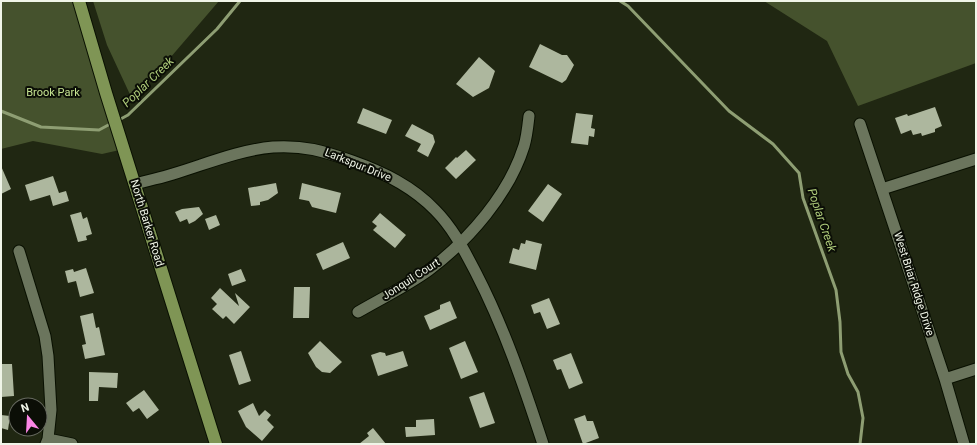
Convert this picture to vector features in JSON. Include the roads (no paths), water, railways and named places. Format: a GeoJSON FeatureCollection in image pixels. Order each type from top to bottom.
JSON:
{"type":"FeatureCollection","features":[{"type":"Feature","properties":{"kind":"main road","name":"North Barker Road"},"geometry":{"type":"LineString","coordinates":[[79,1],[216,444]]}},
{"type":"Feature","properties":{"kind":"street","name":"Jonquil Court"},"geometry":{"type":"LineString","coordinates":[[358,312],[387,296],[428,270],[460,242],[483,217],[503,192],[517,165],[525,144],[529,116]]}},
{"type":"Feature","properties":{"kind":"street","name":"West Briar Ridge Drive"},"geometry":{"type":"LineString","coordinates":[[860,124],[945,379],[964,444]]}},
{"type":"Feature","properties":{"kind":"street","name":"Larkspur Drive"},"geometry":{"type":"LineString","coordinates":[[136,184],[249,151],[291,147],[320,150],[364,166],[390,177],[404,185],[416,193],[435,210],[452,229],[460,242],[489,298],[525,389],[544,444]]}},
{"type":"Feature","properties":{"kind":"street"},"geometry":{"type":"LineString","coordinates":[[882,189],[976,159]]}},
{"type":"Feature","properties":{"kind":"street"},"geometry":{"type":"LineString","coordinates":[[19,251],[45,336],[48,356],[51,410],[47,442],[72,444]]}},
{"type":"Feature","properties":{"kind":"street"},"geometry":{"type":"LineString","coordinates":[[945,379],[976,369]]}},
{"type":"Feature","properties":{"kind":"waterway","name":"Poplar Creek"},"geometry":{"type":"LineString","coordinates":[[117,121],[128,115],[217,29],[240,1]]}},
{"type":"Feature","properties":{"kind":"waterway","name":"Poplar Creek"},"geometry":{"type":"LineString","coordinates":[[620,1],[628,6],[729,111],[773,144],[799,173],[803,198],[836,290],[840,322],[841,352],[848,374],[858,392],[863,418],[860,444]]}},
{"type":"Feature","properties":{"kind":"waterway","name":"Poplar Creek"},"geometry":{"type":"LineString","coordinates":[[1,111],[41,127],[99,130],[112,123]]}},
{"type":"Feature","properties":{"kind":"park label","name":"Brook Park"},"geometry":{"type":"Point","coordinates":[53,92]}}]}
